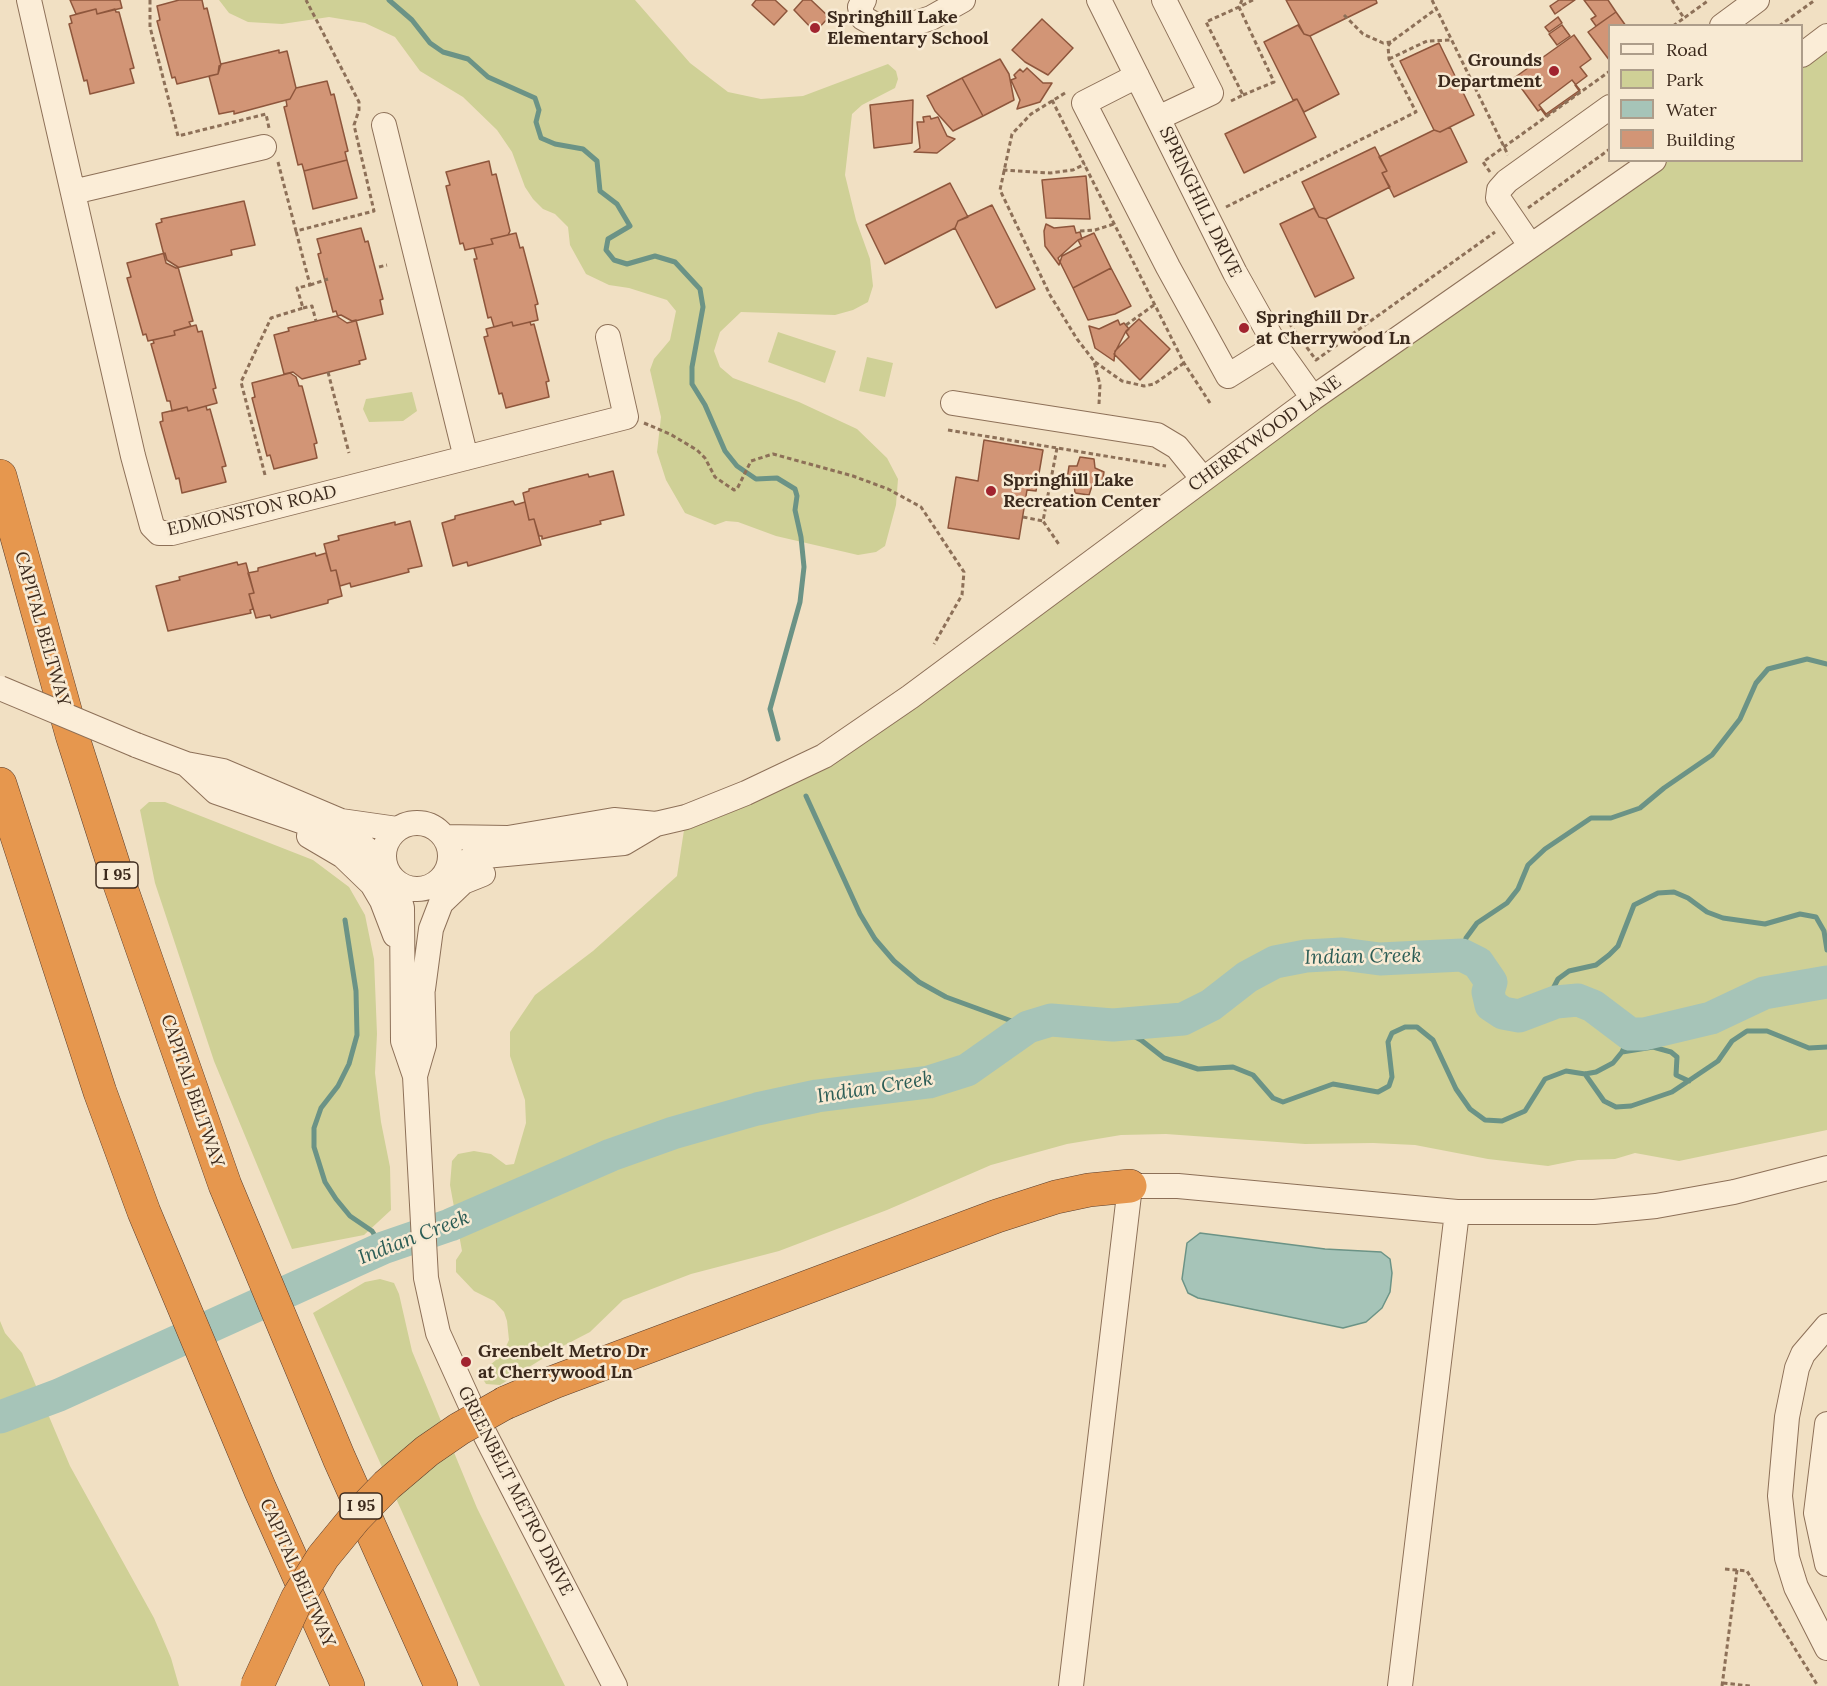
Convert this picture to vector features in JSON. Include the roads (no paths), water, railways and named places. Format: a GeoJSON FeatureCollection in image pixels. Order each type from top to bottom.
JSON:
{"type":"FeatureCollection","features":[{"type":"Feature","properties":{"kind":"highway","name":"CAPITAL BELTWAY"},"geometry":{"type":"LineString","coordinates":[[0,476],[72,735],[116,871],[225,1185],[282,1326],[441,1686]]}},
{"type":"Feature","properties":{"kind":"highway","name":"CAPITAL BELTWAY"},"geometry":{"type":"LineString","coordinates":[[0,784],[100,1092],[144,1212],[205,1362],[348,1686]]}},
{"type":"Feature","properties":{"kind":"highway"},"geometry":{"type":"LineString","coordinates":[[257,1686],[297,1599],[323,1557],[355,1518],[387,1485],[427,1451],[459,1428],[505,1403],[554,1382],[997,1216],[1056,1197],[1130,1186]]}},
{"type":"Feature","properties":{"kind":"street","name":"EDMONSTON ROAD"},"geometry":{"type":"LineString","coordinates":[[29,0],[133,456],[152,525],[159,533],[172,533],[626,417],[608,338]]}},
{"type":"Feature","properties":{"kind":"street"},"geometry":{"type":"LineString","coordinates":[[864,0],[860,7],[863,18],[885,30],[894,30],[931,18],[963,0]]}},
{"type":"Feature","properties":{"kind":"street","name":"SPRINGHILL DRIVE"},"geometry":{"type":"LineString","coordinates":[[1099,0],[1158,118],[1217,212],[1234,273],[1276,346],[1312,398]]}},
{"type":"Feature","properties":{"kind":"street"},"geometry":{"type":"LineString","coordinates":[[1158,118],[1211,93],[1164,0]]}},
{"type":"Feature","properties":{"kind":"street"},"geometry":{"type":"LineString","coordinates":[[1725,24],[1757,0]]}},
{"type":"Feature","properties":{"kind":"street"},"geometry":{"type":"LineString","coordinates":[[1803,54],[1827,36]]}},
{"type":"Feature","properties":{"kind":"street"},"geometry":{"type":"LineString","coordinates":[[1137,76],[1084,103],[1168,267],[1228,376],[1276,346]]}},
{"type":"Feature","properties":{"kind":"street"},"geometry":{"type":"LineString","coordinates":[[1530,246],[1497,194],[1502,185],[1608,108]]}},
{"type":"Feature","properties":{"kind":"street"},"geometry":{"type":"LineString","coordinates":[[384,125],[466,458]]}},
{"type":"Feature","properties":{"kind":"street"},"geometry":{"type":"LineString","coordinates":[[73,192],[269,146]]}},
{"type":"Feature","properties":{"kind":"street","name":"CHERRYWOOD LANE"},"geometry":{"type":"LineString","coordinates":[[436,881],[470,860],[484,856],[624,843],[656,824],[686,817],[746,793],[849,740],[1312,398],[1651,162]]}},
{"type":"Feature","properties":{"kind":"street"},"geometry":{"type":"LineString","coordinates":[[953,403],[1147,433],[1167,439],[1177,447],[1203,479]]}},
{"type":"Feature","properties":{"kind":"street"},"geometry":{"type":"LineString","coordinates":[[0,688],[186,764],[223,771],[341,821],[397,829],[421,823],[438,831],[444,837],[450,855],[436,881],[412,889],[389,872],[363,846],[338,834],[265,811],[216,792],[186,764]]}},
{"type":"Feature","properties":{"kind":"street"},"geometry":{"type":"LineString","coordinates":[[265,811],[343,856],[372,884],[393,926],[401,969]]}},
{"type":"Feature","properties":{"kind":"street","name":"CHERRYWOOD LANE"},"geometry":{"type":"LineString","coordinates":[[444,837],[508,838],[614,820],[656,824]]}},
{"type":"Feature","properties":{"kind":"street"},"geometry":{"type":"LineString","coordinates":[[389,872],[387,840],[397,829]]}},
{"type":"Feature","properties":{"kind":"street"},"geometry":{"type":"LineString","coordinates":[[423,989],[433,919],[450,892],[476,875],[543,865],[573,849]]}},
{"type":"Feature","properties":{"kind":"street","name":"GREENBELT METRO DRIVE"},"geometry":{"type":"LineString","coordinates":[[389,872],[402,908],[403,1041],[415,1076],[426,1278],[438,1333],[454,1369],[615,1686]]}},
{"type":"Feature","properties":{"kind":"street","name":"GREENBELT METRO DRIVE"},"geometry":{"type":"LineString","coordinates":[[415,1076],[424,1045],[419,918],[436,881]]}},
{"type":"Feature","properties":{"kind":"street"},"geometry":{"type":"LineString","coordinates":[[1071,1686],[1130,1186],[1178,1186],[1457,1212],[1594,1212],[1656,1206],[1734,1192],[1827,1168]]}},
{"type":"Feature","properties":{"kind":"street"},"geometry":{"type":"LineString","coordinates":[[1400,1686],[1457,1212]]}},
{"type":"Feature","properties":{"kind":"street"},"geometry":{"type":"LineString","coordinates":[[1827,1326],[1803,1354],[1797,1368],[1787,1417],[1780,1496],[1787,1558],[1796,1587],[1827,1648]]}},
{"type":"Feature","properties":{"kind":"street"},"geometry":{"type":"LineString","coordinates":[[1827,1424],[1816,1512],[1827,1564]]}},
{"type":"Feature","properties":{"kind":"water"},"geometry":{"type":"Polygon","coordinates":[[[1200,1233],[1325,1249],[1381,1252],[1390,1259],[1392,1273],[1390,1292],[1382,1308],[1366,1322],[1343,1328],[1198,1298],[1188,1293],[1182,1279],[1187,1243],[1200,1233]]]}},
{"type":"Feature","properties":{"kind":"waterway"},"geometry":{"type":"LineString","coordinates":[[389,0],[412,20],[430,43],[443,52],[468,59],[488,77],[535,98],[539,110],[536,122],[541,138],[555,144],[583,149],[597,161],[600,191],[617,204],[630,226],[608,239],[606,250],[614,260],[627,264],[655,256],[675,262],[700,289],[703,307],[692,367],[692,384],[705,405],[725,451],[737,466],[756,479],[777,478],[795,489],[797,496],[795,510],[804,567],[800,602],[770,709],[778,739]]}},
{"type":"Feature","properties":{"kind":"waterway"},"geometry":{"type":"LineString","coordinates":[[1462,955],[1466,938],[1477,923],[1507,903],[1518,889],[1528,865],[1545,849],[1591,818],[1611,818],[1640,808],[1664,788],[1712,755],[1740,719],[1756,683],[1768,669],[1807,659],[1827,664]]}},
{"type":"Feature","properties":{"kind":"waterway"},"geometry":{"type":"LineString","coordinates":[[806,796],[860,914],[875,939],[894,961],[919,982],[946,997],[1028,1027]]}},
{"type":"Feature","properties":{"kind":"waterway"},"geometry":{"type":"LineString","coordinates":[[1543,1008],[1558,979],[1569,971],[1596,965],[1609,955],[1618,946],[1634,905],[1658,893],[1674,892],[1688,898],[1707,912],[1723,918],[1765,924],[1800,914],[1816,917],[1824,931],[1827,950]]}},
{"type":"Feature","properties":{"kind":"waterway"},"geometry":{"type":"LineString","coordinates":[[345,920],[356,991],[357,1035],[349,1064],[338,1086],[321,1108],[314,1128],[314,1147],[325,1182],[336,1199],[350,1216],[372,1231],[383,1248]]}},
{"type":"Feature","properties":{"kind":"waterway","name":"Indian Creek"},"geometry":{"type":"LineString","coordinates":[[0,1417],[59,1395],[383,1248],[450,1225],[611,1155],[673,1133],[757,1109],[817,1096],[929,1082],[967,1070],[1028,1027],[1051,1020],[1113,1025],[1183,1019],[1211,1005],[1247,977],[1275,962],[1306,956],[1342,954],[1380,959],[1462,955],[1478,963],[1491,982],[1488,992],[1491,1005],[1503,1013],[1519,1016],[1556,1002],[1578,1000],[1593,1006],[1630,1034],[1644,1034],[1711,1018],[1764,993],[1827,982]]}},
{"type":"Feature","properties":{"kind":"waterway"},"geometry":{"type":"LineString","coordinates":[[1113,1025],[1141,1040],[1164,1058],[1198,1069],[1233,1067],[1253,1075],[1273,1098],[1283,1102],[1333,1084],[1378,1092],[1389,1086],[1392,1077],[1388,1042],[1392,1033],[1405,1027],[1417,1027],[1433,1040],[1456,1089],[1470,1109],[1485,1120],[1502,1121],[1525,1111],[1545,1079],[1566,1071],[1585,1074],[1596,1072],[1613,1063],[1622,1052],[1630,1034]]}},
{"type":"Feature","properties":{"kind":"waterway"},"geometry":{"type":"LineString","coordinates":[[1585,1074],[1604,1101],[1616,1107],[1631,1106],[1672,1092],[1718,1061],[1732,1041],[1747,1031],[1767,1031],[1809,1048],[1827,1047]]}},
{"type":"Feature","properties":{"kind":"waterway"},"geometry":{"type":"LineString","coordinates":[[1622,1052],[1653,1047],[1671,1052],[1677,1057],[1676,1075],[1689,1081]]}},
{"type":"Feature","properties":{"kind":"place","name":"Springhill Lake Elementary School"},"geometry":{"type":"Point","coordinates":[815,28]}},
{"type":"Feature","properties":{"kind":"place","name":"Grounds Department"},"geometry":{"type":"Point","coordinates":[1554,71]}},
{"type":"Feature","properties":{"kind":"place","name":"Springhill Dr at Cherrywood Ln"},"geometry":{"type":"Point","coordinates":[1244,328]}},
{"type":"Feature","properties":{"kind":"place","name":"Springhill Lake Recreation Center"},"geometry":{"type":"Point","coordinates":[991,491]}},
{"type":"Feature","properties":{"kind":"place","name":"Greenbelt Metro Dr at Cherrywood Ln"},"geometry":{"type":"Point","coordinates":[466,1362]}}]}
